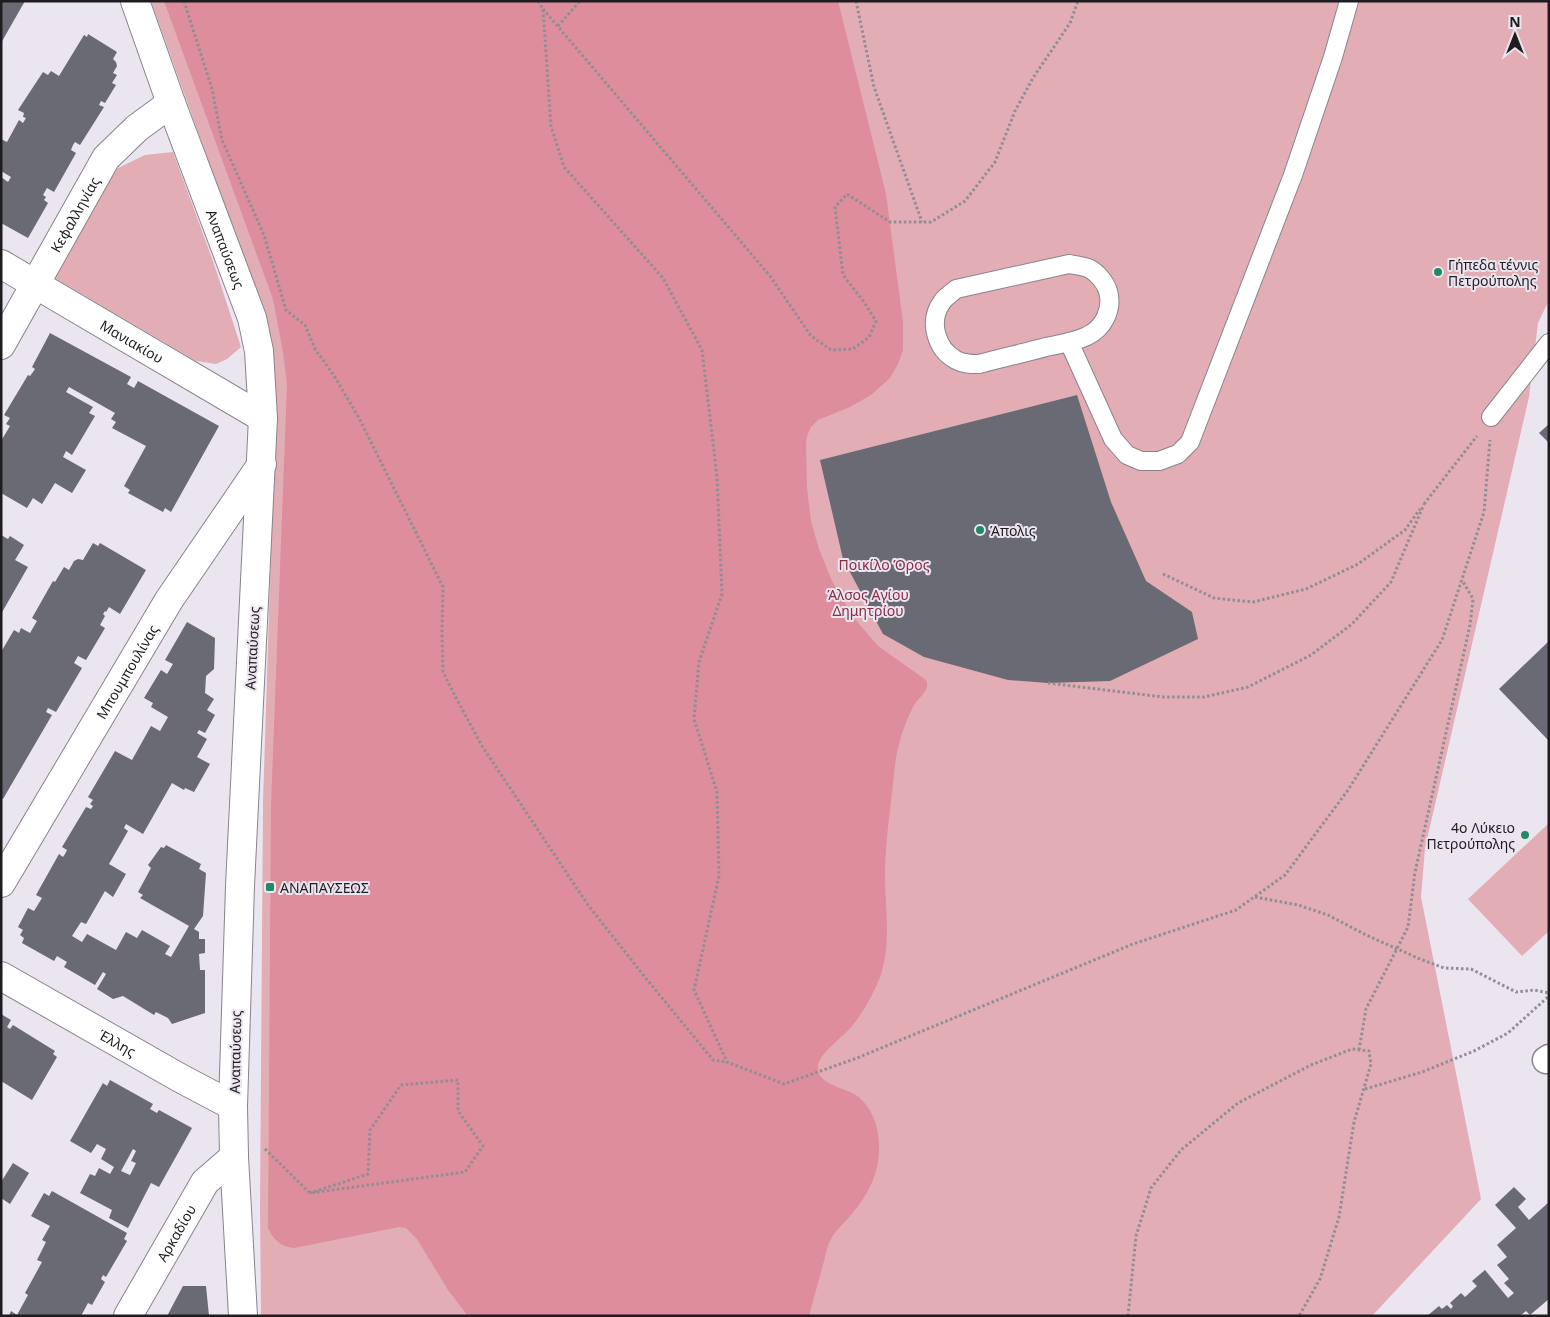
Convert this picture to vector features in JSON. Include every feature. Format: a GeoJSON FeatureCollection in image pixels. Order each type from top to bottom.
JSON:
{"type":"FeatureCollection","features":[{"type":"Feature","properties":{"kind":"street","name":"Αναπαύσεως"},"geometry":{"type":"LineString","coordinates":[[135,1],[171,103],[252,318],[259,351],[263,418],[262,464],[240,886],[233,1106],[243,1316]]}},
{"type":"Feature","properties":{"kind":"street","name":"Κεφαλληνίας"},"geometry":{"type":"LineString","coordinates":[[1,345],[106,158],[137,128],[171,103]]}},
{"type":"Feature","properties":{"kind":"street","name":"Μανιακίου"},"geometry":{"type":"LineString","coordinates":[[1,264],[263,418]]}},
{"type":"Feature","properties":{"kind":"street","name":"Μπουμπουλίνας"},"geometry":{"type":"LineString","coordinates":[[1,884],[169,600],[262,464]]}},
{"type":"Feature","properties":{"kind":"street","name":"Έλλης"},"geometry":{"type":"LineString","coordinates":[[1,976],[233,1106]]}},
{"type":"Feature","properties":{"kind":"street","name":"Αρκαδίου"},"geometry":{"type":"LineString","coordinates":[[128,1316],[205,1182],[234,1157]]}},
{"type":"Feature","properties":{"kind":"lane"},"geometry":{"type":"LineString","coordinates":[[1069,342],[1113,439],[1127,455],[1141,461],[1158,461],[1178,454],[1190,442],[1293,175],[1349,1]]}},
{"type":"Feature","properties":{"kind":"lane"},"geometry":{"type":"LineString","coordinates":[[1070,264],[1089,268],[1101,278],[1110,298],[1109,309],[1101,325],[1088,336],[1069,342],[979,364],[967,364],[956,360],[946,352],[937,339],[934,324],[937,310],[942,301],[956,290],[1070,264]]}},
{"type":"Feature","properties":{"kind":"lane"},"geometry":{"type":"LineString","coordinates":[[1491,417],[1549,343]]}},
{"type":"Feature","properties":{"kind":"path"},"geometry":{"type":"LineString","coordinates":[[184,1],[212,89],[222,140],[264,235],[286,310],[305,325],[315,349],[333,374],[359,418],[443,586],[442,630],[444,672],[482,746],[588,905],[713,1060],[727,1062],[784,1084],[857,1058],[1133,944],[1236,910],[1285,875],[1348,790],[1442,640],[1484,512],[1491,417]]}},
{"type":"Feature","properties":{"kind":"path"},"geometry":{"type":"LineString","coordinates":[[538,1],[770,276],[811,336],[831,350],[853,349],[869,337],[876,321],[843,275],[835,207],[847,194],[890,222],[931,222],[966,201],[995,162],[1015,111],[1033,78],[1070,23],[1078,1]]}},
{"type":"Feature","properties":{"kind":"path"},"geometry":{"type":"LineString","coordinates":[[558,26],[580,1]]}},
{"type":"Feature","properties":{"kind":"path"},"geometry":{"type":"LineString","coordinates":[[856,1],[874,87],[922,222]]}},
{"type":"Feature","properties":{"kind":"path"},"geometry":{"type":"LineString","coordinates":[[543,9],[551,126],[564,167],[663,278],[702,350],[717,477],[722,594],[699,662],[694,718],[717,792],[719,876],[694,990],[727,1062]]}},
{"type":"Feature","properties":{"kind":"path"},"geometry":{"type":"LineString","coordinates":[[1163,574],[1214,598],[1253,602],[1306,589],[1358,564],[1405,530],[1491,417]]}},
{"type":"Feature","properties":{"kind":"path"},"geometry":{"type":"LineString","coordinates":[[1048,683],[1163,697],[1204,697],[1248,687],[1311,655],[1352,624],[1390,582],[1424,504]]}},
{"type":"Feature","properties":{"kind":"path"},"geometry":{"type":"LineString","coordinates":[[1360,1050],[1366,1009],[1408,927],[1415,872],[1470,625],[1473,599],[1462,580]]}},
{"type":"Feature","properties":{"kind":"path"},"geometry":{"type":"LineString","coordinates":[[1255,897],[1298,904],[1328,915],[1397,950],[1444,968],[1471,969],[1516,992],[1534,990],[1549,995],[1508,1033],[1474,1051],[1422,1072],[1364,1090]]}},
{"type":"Feature","properties":{"kind":"path"},"geometry":{"type":"LineString","coordinates":[[1128,1316],[1136,1236],[1148,1196],[1151,1188],[1181,1150],[1238,1103],[1311,1065],[1352,1049],[1369,1051],[1371,1064],[1354,1122],[1339,1217],[1320,1279],[1299,1316]]}},
{"type":"Feature","properties":{"kind":"path"},"geometry":{"type":"LineString","coordinates":[[458,1080],[458,1112],[483,1146],[465,1172],[310,1193],[368,1174],[370,1130],[401,1085],[458,1080]]}},
{"type":"Feature","properties":{"kind":"path"},"geometry":{"type":"LineString","coordinates":[[263,1146],[310,1193]]}},
{"type":"Feature","properties":{"kind":"green space","name":"Ποικίλο Όρος"},"geometry":{"type":"Polygon","coordinates":[[[151,1],[1549,1],[1549,300],[1538,323],[1529,397],[1425,848],[1421,897],[1481,1199],[1372,1316],[261,1316],[263,803],[276,390],[270,341],[252,283],[151,1]]]}},
{"type":"Feature","properties":{"kind":"green space"},"geometry":{"type":"Polygon","coordinates":[[[173,152],[213,261],[241,347],[227,359],[216,364],[196,361],[53,277],[112,171],[145,155],[173,152]]]}},
{"type":"Feature","properties":{"kind":"green space"},"geometry":{"type":"Polygon","coordinates":[[[1549,823],[1549,931],[1522,956],[1468,899],[1549,823]]]}},
{"type":"Feature","properties":{"kind":"shaded area"},"geometry":{"type":"Polygon","coordinates":[[[164,1],[838,1],[886,194],[903,322],[903,350],[890,378],[871,395],[850,407],[818,420],[811,427],[806,444],[807,488],[811,521],[819,549],[832,581],[854,618],[878,646],[926,680],[927,687],[914,705],[907,721],[898,747],[895,765],[887,832],[885,882],[886,952],[879,980],[860,1016],[823,1055],[818,1065],[818,1072],[821,1077],[832,1085],[859,1097],[869,1109],[876,1124],[878,1134],[879,1157],[877,1168],[864,1198],[835,1233],[830,1242],[809,1316],[468,1316],[448,1290],[417,1239],[406,1228],[399,1227],[294,1248],[278,1242],[268,1228],[271,806],[287,384],[273,299],[164,1]]]}},
{"type":"Feature","properties":{"kind":"building"},"geometry":{"type":"Polygon","coordinates":[[[1,1],[25,1],[1,43],[1,1]]]}},
{"type":"Feature","properties":{"kind":"building"},"geometry":{"type":"Polygon","coordinates":[[[88,34],[117,52],[113,59],[117,66],[113,73],[117,75],[112,83],[116,85],[105,103],[101,101],[99,105],[104,107],[80,145],[75,142],[73,145],[71,150],[76,153],[54,192],[47,188],[43,195],[46,197],[44,200],[48,203],[28,238],[1,223],[1,177],[8,182],[11,177],[1,171],[1,139],[7,142],[19,120],[23,123],[26,118],[23,117],[24,113],[18,110],[43,72],[48,75],[51,71],[59,76],[84,35],[87,37],[88,34]]]}},
{"type":"Feature","properties":{"kind":"building"},"geometry":{"type":"Polygon","coordinates":[[[50,333],[131,377],[127,384],[134,388],[138,381],[219,426],[171,512],[165,508],[163,512],[128,493],[130,490],[124,486],[146,446],[112,428],[116,422],[111,419],[115,413],[69,387],[66,392],[93,407],[89,413],[95,416],[72,455],[66,451],[63,457],[86,470],[72,493],[55,483],[42,504],[33,498],[27,508],[1,493],[1,441],[10,426],[6,424],[10,418],[4,415],[28,375],[30,376],[35,369],[32,367],[50,333]]]}},
{"type":"Feature","properties":{"kind":"building","name":"Άπολις"},"geometry":{"type":"Polygon","coordinates":[[[1077,395],[1111,502],[1146,581],[1192,612],[1198,639],[1110,681],[1048,683],[1008,680],[924,657],[883,634],[843,559],[820,460],[1077,395]]]}},
{"type":"Feature","properties":{"kind":"building"},"geometry":{"type":"Polygon","coordinates":[[[1549,424],[1549,443],[1539,433],[1549,424]]]}},
{"type":"Feature","properties":{"kind":"building"},"geometry":{"type":"Polygon","coordinates":[[[1,535],[8,539],[10,536],[24,545],[15,560],[28,567],[1,614],[1,535]]]}},
{"type":"Feature","properties":{"kind":"building"},"geometry":{"type":"Polygon","coordinates":[[[93,543],[98,546],[100,543],[146,570],[120,614],[109,607],[103,614],[105,616],[100,625],[105,628],[86,660],[78,656],[74,663],[82,668],[56,712],[48,708],[46,712],[52,715],[3,799],[1,798],[1,652],[14,630],[19,633],[21,628],[30,633],[37,621],[32,618],[53,581],[55,582],[64,567],[69,570],[74,561],[78,559],[83,560],[93,543]]]}},
{"type":"Feature","properties":{"kind":"building"},"geometry":{"type":"Polygon","coordinates":[[[187,622],[215,638],[214,669],[206,676],[205,693],[214,699],[207,710],[215,715],[205,733],[199,730],[197,733],[207,739],[197,757],[210,764],[194,792],[185,788],[184,790],[172,783],[143,834],[126,824],[124,828],[128,831],[109,864],[126,874],[113,897],[105,891],[86,924],[81,922],[72,936],[82,942],[87,934],[116,950],[126,932],[137,938],[142,930],[170,946],[165,954],[171,957],[189,926],[140,898],[143,895],[138,892],[151,868],[148,865],[161,847],[164,848],[166,845],[201,864],[199,869],[206,873],[203,916],[194,929],[199,932],[199,939],[205,939],[205,953],[199,954],[200,970],[205,970],[205,1013],[172,1024],[168,1018],[156,1012],[154,1015],[123,996],[113,999],[97,989],[106,974],[103,972],[95,985],[64,967],[67,962],[57,956],[54,961],[22,943],[24,938],[20,935],[23,930],[18,927],[28,908],[34,911],[42,898],[36,895],[59,854],[63,857],[65,854],[67,850],[62,847],[86,807],[91,809],[93,806],[90,804],[93,800],[88,797],[115,751],[132,760],[151,726],[160,731],[168,717],[151,707],[153,703],[144,698],[161,670],[167,674],[173,664],[165,660],[187,622]]]}},
{"type":"Feature","properties":{"kind":"building"},"geometry":{"type":"Polygon","coordinates":[[[1549,641],[1549,741],[1499,689],[1549,641]]]}},
{"type":"Feature","properties":{"kind":"building"},"geometry":{"type":"Polygon","coordinates":[[[1,1014],[11,1020],[7,1027],[10,1029],[13,1025],[55,1051],[53,1054],[57,1057],[32,1100],[1,1081],[1,1014]]]}},
{"type":"Feature","properties":{"kind":"building"},"geometry":{"type":"Polygon","coordinates":[[[110,1080],[153,1104],[150,1109],[157,1113],[159,1110],[192,1128],[159,1187],[151,1183],[128,1228],[109,1218],[112,1210],[80,1193],[90,1174],[95,1176],[99,1168],[110,1174],[114,1167],[101,1159],[106,1149],[97,1144],[91,1153],[70,1141],[103,1083],[107,1086],[110,1080]],[[133,1149],[121,1171],[130,1175],[136,1163],[131,1161],[136,1151],[133,1149]]]}},
{"type":"Feature","properties":{"kind":"building"},"geometry":{"type":"Polygon","coordinates":[[[13,1163],[29,1173],[10,1204],[1,1198],[1,1182],[13,1163]]]}},
{"type":"Feature","properties":{"kind":"building"},"geometry":{"type":"Polygon","coordinates":[[[1514,1187],[1526,1199],[1518,1207],[1529,1220],[1549,1202],[1549,1299],[1530,1315],[1526,1311],[1520,1316],[1427,1316],[1439,1306],[1442,1309],[1447,1305],[1451,1309],[1453,1306],[1450,1303],[1461,1293],[1465,1297],[1477,1286],[1472,1281],[1485,1270],[1508,1298],[1514,1293],[1504,1283],[1509,1279],[1497,1265],[1507,1257],[1497,1245],[1516,1228],[1495,1205],[1514,1187]]]}},
{"type":"Feature","properties":{"kind":"building"},"geometry":{"type":"Polygon","coordinates":[[[52,1191],[127,1233],[124,1239],[127,1241],[106,1277],[103,1275],[101,1279],[105,1282],[92,1305],[88,1303],[81,1316],[9,1316],[11,1311],[17,1315],[28,1295],[25,1293],[42,1262],[37,1260],[46,1242],[42,1240],[50,1226],[31,1216],[44,1193],[49,1196],[52,1191]]]}},
{"type":"Feature","properties":{"kind":"building"},"geometry":{"type":"Polygon","coordinates":[[[183,1286],[206,1286],[209,1316],[167,1316],[183,1286]]]}},
{"type":"Feature","properties":{"kind":"place","name":"Γήπεδα τέννις Πετρούπολης"},"geometry":{"type":"Point","coordinates":[1438,272]}},
{"type":"Feature","properties":{"kind":"place","name":"Άπολις"},"geometry":{"type":"Point","coordinates":[980,530]}},
{"type":"Feature","properties":{"kind":"place","name":"4ο Λύκειο Πετρούπολης"},"geometry":{"type":"Point","coordinates":[1525,835]}},
{"type":"Feature","properties":{"kind":"place","name":"ΑΝΑΠΑΥΣΕΩΣ"},"geometry":{"type":"Point","coordinates":[270,887]}},
{"type":"Feature","properties":{"kind":"park label","name":"Άλσος Αγίου Δημητρίου"},"geometry":{"type":"Point","coordinates":[868,602]}}]}
